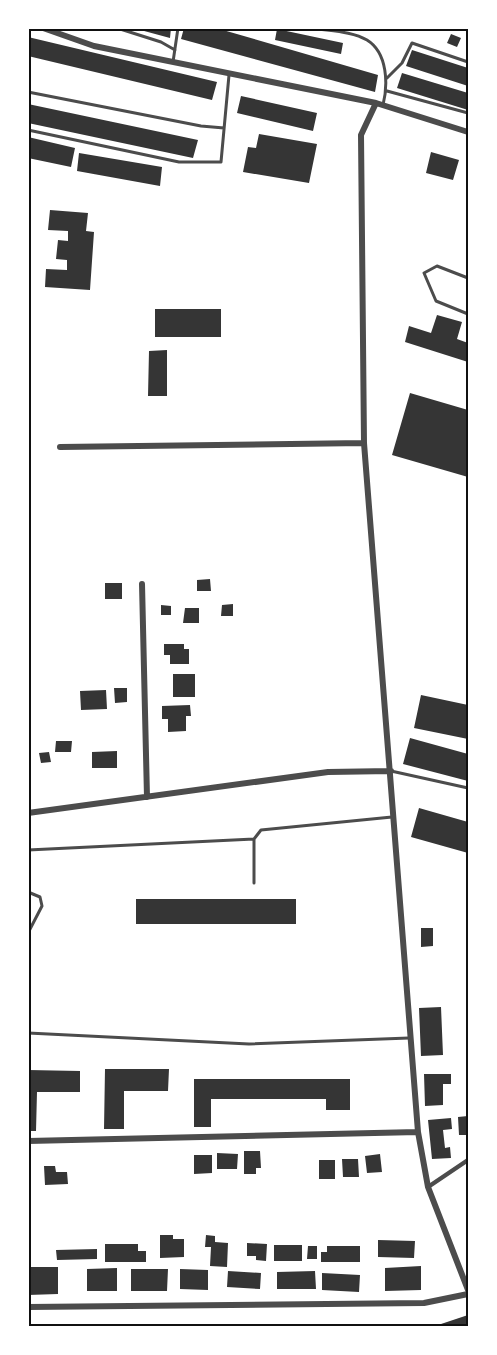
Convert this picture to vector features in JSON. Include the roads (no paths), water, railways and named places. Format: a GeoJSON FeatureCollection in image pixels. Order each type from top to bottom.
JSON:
{"type":"FeatureCollection","features":[{"type":"Feature","properties":{"kind":"street"},"geometry":{"type":"LineString","coordinates":[[43,28],[64,32],[94,46],[376,103],[468,132]]}},
{"type":"Feature","properties":{"kind":"street"},"geometry":{"type":"LineString","coordinates":[[28,1307],[423,1303],[468,1292],[428,1187],[418,1132],[364,443],[361,135],[376,103]]}},
{"type":"Feature","properties":{"kind":"street"},"geometry":{"type":"LineString","coordinates":[[60,447],[364,443]]}},
{"type":"Feature","properties":{"kind":"street"},"geometry":{"type":"LineString","coordinates":[[142,584],[147,797]]}},
{"type":"Feature","properties":{"kind":"street"},"geometry":{"type":"LineString","coordinates":[[28,813],[328,772],[391,771]]}},
{"type":"Feature","properties":{"kind":"street"},"geometry":{"type":"LineString","coordinates":[[28,1141],[418,1132]]}},
{"type":"Feature","properties":{"kind":"street"},"geometry":{"type":"LineString","coordinates":[[428,1187],[468,1160]]}},
{"type":"Feature","properties":{"kind":"lane"},"geometry":{"type":"LineString","coordinates":[[117,28],[161,42],[175,50]]}},
{"type":"Feature","properties":{"kind":"lane"},"geometry":{"type":"LineString","coordinates":[[173,62],[178,28]]}},
{"type":"Feature","properties":{"kind":"lane"},"geometry":{"type":"LineString","coordinates":[[312,28],[342,32],[368,40],[381,57],[387,78],[387,91],[383,106]]}},
{"type":"Feature","properties":{"kind":"lane"},"geometry":{"type":"LineString","coordinates":[[387,78],[402,63],[412,43],[468,62]]}},
{"type":"Feature","properties":{"kind":"lane"},"geometry":{"type":"LineString","coordinates":[[28,130],[179,162],[221,162],[230,74]]}},
{"type":"Feature","properties":{"kind":"lane"},"geometry":{"type":"LineString","coordinates":[[387,91],[468,112]]}},
{"type":"Feature","properties":{"kind":"lane"},"geometry":{"type":"LineString","coordinates":[[28,92],[201,126],[224,128]]}},
{"type":"Feature","properties":{"kind":"lane"},"geometry":{"type":"LineString","coordinates":[[468,278],[437,266],[424,273],[436,301],[468,314]]}},
{"type":"Feature","properties":{"kind":"lane"},"geometry":{"type":"LineString","coordinates":[[391,771],[468,788]]}},
{"type":"Feature","properties":{"kind":"lane"},"geometry":{"type":"LineString","coordinates":[[254,883],[254,838],[261,830],[394,816]]}},
{"type":"Feature","properties":{"kind":"lane"},"geometry":{"type":"LineString","coordinates":[[28,850],[254,838]]}},
{"type":"Feature","properties":{"kind":"lane"},"geometry":{"type":"LineString","coordinates":[[28,892],[40,897],[42,906],[28,933]]}},
{"type":"Feature","properties":{"kind":"lane"},"geometry":{"type":"LineString","coordinates":[[28,1033],[249,1044],[411,1038]]}}]}
